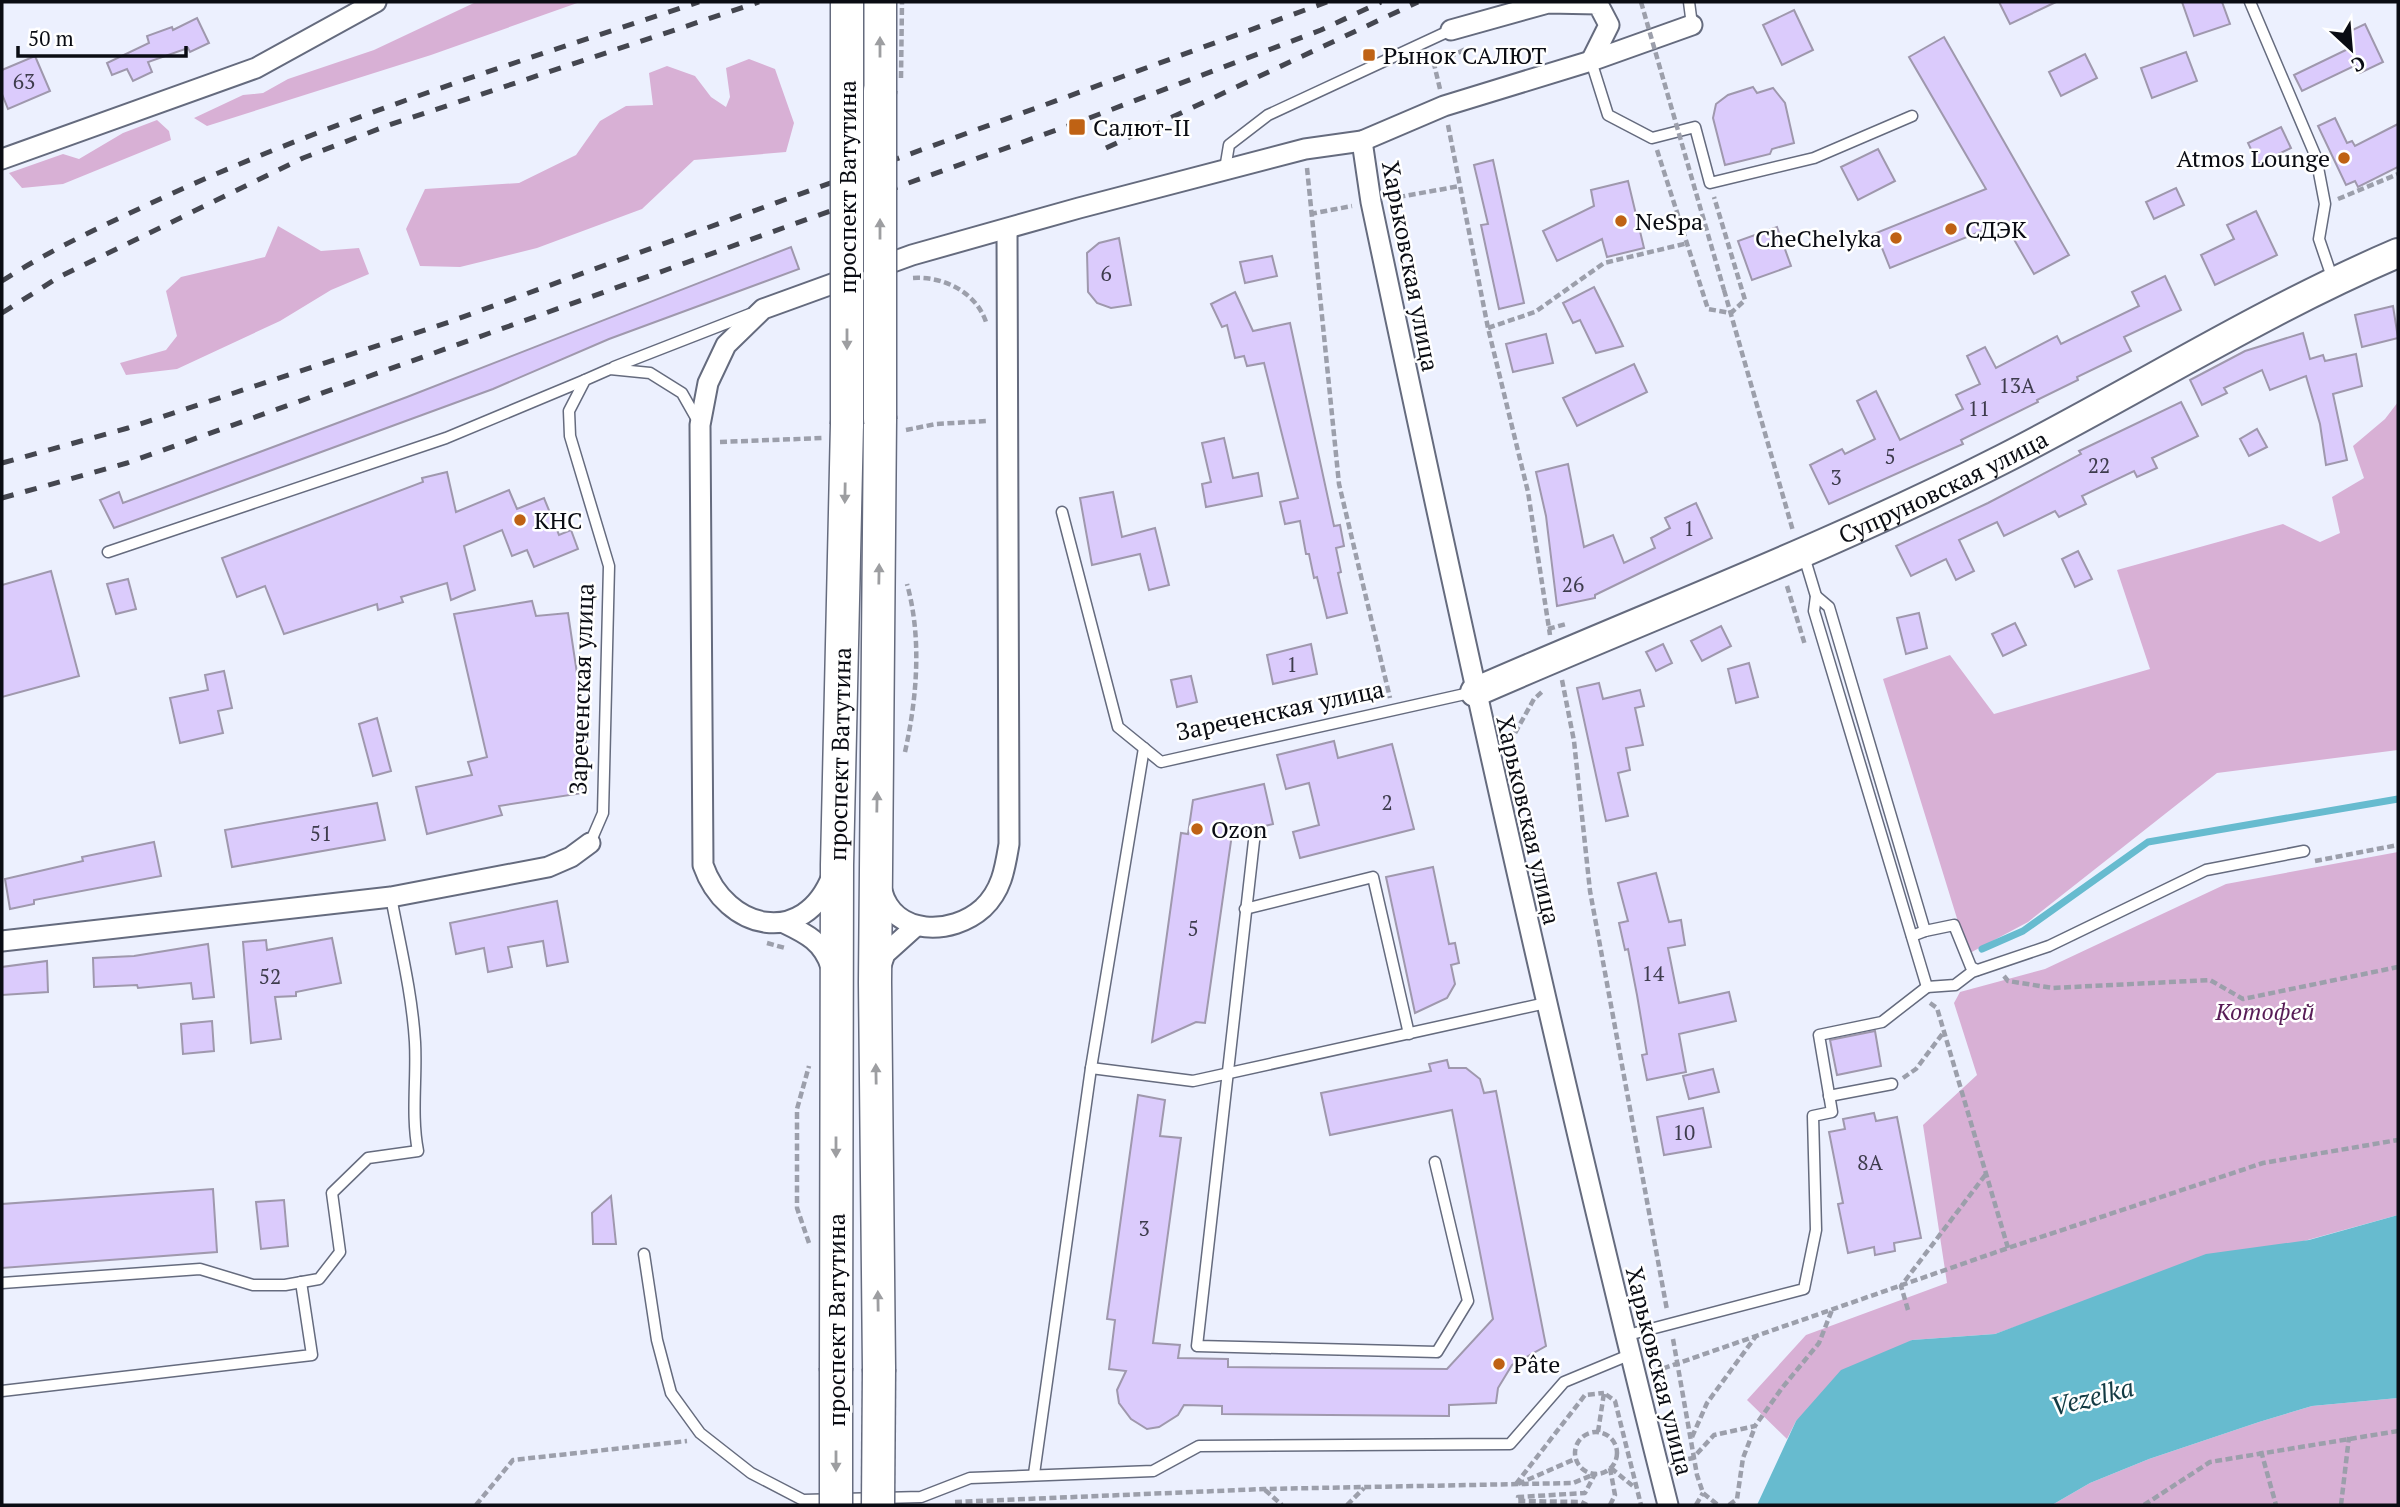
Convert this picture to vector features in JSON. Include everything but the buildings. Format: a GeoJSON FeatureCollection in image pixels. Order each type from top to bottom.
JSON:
{"type":"FeatureCollection","features":[{"type":"Feature","properties":{"kind":"main road","name":"проспект Ватутина"},"geometry":{"type":"LineString","coordinates":[[836,1505],[835,431],[847,2]]}},
{"type":"Feature","properties":{"kind":"main road","name":"проспект Ватутина"},"geometry":{"type":"LineString","coordinates":[[878,1505],[876,870],[890,425],[880,2]]}},
{"type":"Feature","properties":{"kind":"street"},"geometry":{"type":"LineString","coordinates":[[2,159],[256,68],[376,2]]}},
{"type":"Feature","properties":{"kind":"street"},"geometry":{"type":"LineString","coordinates":[[1458,29],[1548,3],[1598,4],[1609,25],[1591,61]]}},
{"type":"Feature","properties":{"kind":"street"},"geometry":{"type":"LineString","coordinates":[[836,981],[825,949],[807,935],[783,923],[748,919],[729,908],[711,887],[703,865],[700,425],[708,383],[726,345],[763,309],[912,255],[1305,149],[1362,141],[1444,106],[1591,61],[1692,25]]}},
{"type":"Feature","properties":{"kind":"street","name":"Харьковская улица"},"geometry":{"type":"LineString","coordinates":[[1362,141],[1371,202],[1475,692],[1626,1345],[1668,1504]]}},
{"type":"Feature","properties":{"kind":"street"},"geometry":{"type":"LineString","coordinates":[[876,870],[890,913],[915,928],[945,926],[966,919],[984,907],[1003,880],[1009,844],[1007,229]]}},
{"type":"Feature","properties":{"kind":"street","name":"Супруновская улица"},"geometry":{"type":"LineString","coordinates":[[1475,692],[1803,553],[2003,459],[2333,281],[2398,253]]}},
{"type":"Feature","properties":{"kind":"street","name":"Зареченская улица"},"geometry":{"type":"LineString","coordinates":[[2,941],[391,897],[548,867],[571,857],[590,843]]}},
{"type":"Feature","properties":{"kind":"street"},"geometry":{"type":"LineString","coordinates":[[783,923],[803,915],[825,893],[836,865]]}},
{"type":"Feature","properties":{"kind":"street"},"geometry":{"type":"LineString","coordinates":[[875,982],[886,954],[915,928]]}},
{"type":"Feature","properties":{"kind":"lane"},"geometry":{"type":"LineString","coordinates":[[1689,2],[1692,25]]}},
{"type":"Feature","properties":{"kind":"lane"},"geometry":{"type":"LineString","coordinates":[[2249,2],[2316,157],[2325,204],[2319,239],[2333,281]]}},
{"type":"Feature","properties":{"kind":"lane"},"geometry":{"type":"LineString","coordinates":[[1225,170],[1229,145],[1268,115],[1458,29]]}},
{"type":"Feature","properties":{"kind":"lane"},"geometry":{"type":"LineString","coordinates":[[1591,61],[1608,115],[1653,138],[1695,127],[1710,183],[1814,158],[1912,116]]}},
{"type":"Feature","properties":{"kind":"lane"},"geometry":{"type":"LineString","coordinates":[[108,552],[446,438],[763,309]]}},
{"type":"Feature","properties":{"kind":"lane"},"geometry":{"type":"LineString","coordinates":[[610,369],[649,373],[671,386],[682,393],[700,425]]}},
{"type":"Feature","properties":{"kind":"lane","name":"Зареченская улица"},"geometry":{"type":"LineString","coordinates":[[584,380],[569,411],[570,436],[609,566],[603,813],[590,843]]}},
{"type":"Feature","properties":{"kind":"lane","name":"Зареченская улица"},"geometry":{"type":"LineString","coordinates":[[1062,512],[1118,727],[1161,762],[1475,692]]}},
{"type":"Feature","properties":{"kind":"lane"},"geometry":{"type":"LineString","coordinates":[[1803,553],[1816,596],[1814,611],[1927,987]]}},
{"type":"Feature","properties":{"kind":"lane"},"geometry":{"type":"LineString","coordinates":[[1816,596],[1829,607],[1925,931]]}},
{"type":"Feature","properties":{"kind":"lane"},"geometry":{"type":"LineString","coordinates":[[1034,1474],[1091,1068],[1144,748]]}},
{"type":"Feature","properties":{"kind":"lane"},"geometry":{"type":"LineString","coordinates":[[1255,832],[1197,1346],[1437,1352],[1468,1301],[1435,1162]]}},
{"type":"Feature","properties":{"kind":"lane"},"geometry":{"type":"LineString","coordinates":[[644,1254],[657,1340],[671,1393],[700,1433],[751,1473],[803,1500],[921,1497],[971,1478],[1153,1471],[1199,1446],[1510,1444],[1564,1382],[1626,1345],[1670,1325],[1804,1289],[1816,1230],[1813,1116],[1832,1112],[1819,1035],[1882,1022],[1927,987],[1955,985],[1976,970],[2049,946],[2206,870],[2304,851]]}},
{"type":"Feature","properties":{"kind":"lane"},"geometry":{"type":"LineString","coordinates":[[1245,909],[1373,877],[1409,1034]]}},
{"type":"Feature","properties":{"kind":"lane"},"geometry":{"type":"LineString","coordinates":[[2,1283],[200,1269],[253,1284],[319,1279],[340,1252],[332,1193],[368,1158],[418,1151],[415,1135],[415,1042],[410,993],[391,897]]}},
{"type":"Feature","properties":{"kind":"lane"},"geometry":{"type":"LineString","coordinates":[[1912,936],[1954,925],[1971,967],[1976,970]]}},
{"type":"Feature","properties":{"kind":"lane"},"geometry":{"type":"LineString","coordinates":[[1091,1068],[1193,1081],[1226,1076],[1546,1003]]}},
{"type":"Feature","properties":{"kind":"lane"},"geometry":{"type":"LineString","coordinates":[[1829,1096],[1892,1084]]}},
{"type":"Feature","properties":{"kind":"lane"},"geometry":{"type":"LineString","coordinates":[[2,1391],[312,1355],[301,1282]]}},
{"type":"Feature","properties":{"kind":"path"},"geometry":{"type":"LineString","coordinates":[[1641,2],[1724,290]]}},
{"type":"Feature","properties":{"kind":"path"},"geometry":{"type":"LineString","coordinates":[[1458,29],[1472,46],[1434,64],[1488,328],[1528,492],[1548,629],[1574,741],[1590,891],[1692,1438],[1693,1458],[1703,1493],[1718,1505]]}},
{"type":"Feature","properties":{"kind":"path"},"geometry":{"type":"LineString","coordinates":[[1653,138],[1708,309],[1731,313],[1745,300],[1710,183]]}},
{"type":"Feature","properties":{"kind":"path"},"geometry":{"type":"LineString","coordinates":[[1305,149],[1339,484],[1392,710]]}},
{"type":"Feature","properties":{"kind":"path"},"geometry":{"type":"LineString","coordinates":[[2325,204],[2398,174]]}},
{"type":"Feature","properties":{"kind":"path"},"geometry":{"type":"LineString","coordinates":[[1488,328],[1535,312],[1604,263],[1688,243]]}},
{"type":"Feature","properties":{"kind":"path"},"geometry":{"type":"LineString","coordinates":[[890,425],[992,421]]}},
{"type":"Feature","properties":{"kind":"path"},"geometry":{"type":"LineString","coordinates":[[716,442],[835,431]]}},
{"type":"Feature","properties":{"kind":"path"},"geometry":{"type":"LineString","coordinates":[[2308,862],[2398,845]]}},
{"type":"Feature","properties":{"kind":"path"},"geometry":{"type":"LineString","coordinates":[[2008,981],[2053,988],[2210,981],[2243,999],[2398,967]]}},
{"type":"Feature","properties":{"kind":"path"},"geometry":{"type":"LineString","coordinates":[[1999,971],[2010,968]]}},
{"type":"Feature","properties":{"kind":"path"},"geometry":{"type":"LineString","coordinates":[[1892,1084],[1916,1069],[1944,1033]]}},
{"type":"Feature","properties":{"kind":"path"},"geometry":{"type":"LineString","coordinates":[[1656,1385],[1653,1372],[2263,1163],[2398,1140]]}},
{"type":"Feature","properties":{"kind":"path"},"geometry":{"type":"LineString","coordinates":[[1901,1286],[1986,1173]]}},
{"type":"Feature","properties":{"kind":"path"},"geometry":{"type":"LineString","coordinates":[[1901,1286],[1908,1310]]}},
{"type":"Feature","properties":{"kind":"path"},"geometry":{"type":"LineString","coordinates":[[1728,1505],[1737,1499],[1743,1458],[1755,1426],[1819,1343],[1832,1309]]}},
{"type":"Feature","properties":{"kind":"path"},"geometry":{"type":"LineString","coordinates":[[1692,1438],[1707,1403],[1758,1334]]}},
{"type":"Feature","properties":{"kind":"path"},"geometry":{"type":"LineString","coordinates":[[1598,1432],[1604,1393]]}},
{"type":"Feature","properties":{"kind":"path"},"geometry":{"type":"LineString","coordinates":[[1516,1485],[1585,1395],[1604,1393],[1615,1401],[1641,1505]]}},
{"type":"Feature","properties":{"kind":"path"},"geometry":{"type":"LineString","coordinates":[[1674,1462],[1693,1458],[1714,1435],[1755,1426]]}},
{"type":"Feature","properties":{"kind":"path"},"geometry":{"type":"LineString","coordinates":[[2144,1505],[2210,1462],[2261,1451],[2398,1431]]}},
{"type":"Feature","properties":{"kind":"path"},"geometry":{"type":"LineString","coordinates":[[1595,1474],[1579,1466],[1575,1459],[1577,1442],[1583,1435],[1598,1432],[1611,1438],[1617,1453],[1611,1468],[1615,1494],[1610,1505]]}},
{"type":"Feature","properties":{"kind":"path"},"geometry":{"type":"LineString","coordinates":[[2341,1505],[2349,1437]]}},
{"type":"Feature","properties":{"kind":"path"},"geometry":{"type":"LineString","coordinates":[[476,1505],[513,1460],[690,1440]]}},
{"type":"Feature","properties":{"kind":"path"},"geometry":{"type":"LineString","coordinates":[[2261,1451],[2276,1505]]}},
{"type":"Feature","properties":{"kind":"path"},"geometry":{"type":"LineString","coordinates":[[1516,1485],[1575,1459]]}},
{"type":"Feature","properties":{"kind":"path"},"geometry":{"type":"LineString","coordinates":[[1611,1468],[1636,1489]]}},
{"type":"Feature","properties":{"kind":"path"},"geometry":{"type":"LineString","coordinates":[[951,1502],[1264,1489],[1573,1483],[1611,1468]]}},
{"type":"Feature","properties":{"kind":"path"},"geometry":{"type":"LineString","coordinates":[[1587,1505],[1581,1502],[1518,1501],[1518,1497],[1585,1493],[1595,1474]]}},
{"type":"Feature","properties":{"kind":"path"},"geometry":{"type":"LineString","coordinates":[[1347,1505],[1364,1487]]}},
{"type":"Feature","properties":{"kind":"path"},"geometry":{"type":"LineString","coordinates":[[1264,1489],[1282,1505]]}},
{"type":"Feature","properties":{"kind":"path"},"geometry":{"type":"LineString","coordinates":[[1696,1505],[1703,1493]]}},
{"type":"Feature","properties":{"kind":"green space"},"geometry":{"type":"Polygon","coordinates":[[[476,2],[580,2],[431,55],[207,126],[194,118],[243,95],[263,93],[288,79],[374,50],[476,2]]]}},
{"type":"Feature","properties":{"kind":"green space"},"geometry":{"type":"Polygon","coordinates":[[[749,59],[775,69],[794,123],[786,152],[694,160],[642,209],[537,248],[460,267],[420,266],[406,229],[425,189],[519,183],[576,155],[600,121],[626,106],[653,105],[649,73],[667,66],[695,76],[711,97],[726,107],[730,97],[726,68],[749,59]]]}},
{"type":"Feature","properties":{"kind":"green space"},"geometry":{"type":"Polygon","coordinates":[[[157,120],[169,131],[171,140],[63,184],[22,188],[9,173],[63,154],[79,159],[123,133],[157,120]]]}},
{"type":"Feature","properties":{"kind":"green space"},"geometry":{"type":"Polygon","coordinates":[[[278,226],[321,251],[359,248],[369,274],[331,290],[280,321],[177,369],[126,375],[120,363],[166,350],[177,336],[166,291],[181,277],[265,257],[278,226]]]}},
{"type":"Feature","properties":{"kind":"green space"},"geometry":{"type":"Polygon","coordinates":[[[2398,402],[2398,750],[2217,773],[2028,922],[1968,954],[1883,679],[1950,655],[1994,714],[2150,669],[2117,570],[2283,524],[2320,542],[2340,533],[2332,497],[2364,478],[2353,446],[2385,419],[2398,402]]]}},
{"type":"Feature","properties":{"kind":"green space","name":"Котофей"},"geometry":{"type":"Polygon","coordinates":[[[2398,852],[2398,1215],[2090,1300],[1995,1334],[1912,1340],[1796,1421],[1787,1439],[1747,1400],[1806,1335],[1947,1283],[1923,1125],[1977,1075],[1954,1003],[1960,992],[2045,969],[2226,884],[2398,852]]]}},
{"type":"Feature","properties":{"kind":"green space"},"geometry":{"type":"Polygon","coordinates":[[[2398,1398],[2398,1505],[2052,1505],[2090,1483],[2149,1459],[2259,1422],[2312,1406],[2398,1398]]]}},
{"type":"Feature","properties":{"kind":"water","name":"Vezelka"},"geometry":{"type":"Polygon","coordinates":[[[2398,1215],[2398,1398],[2312,1406],[2259,1422],[2149,1459],[2090,1483],[2052,1505],[1757,1505],[1796,1421],[1841,1370],[1912,1340],[1995,1334],[2206,1254],[2309,1240],[2398,1215]]]}},
{"type":"Feature","properties":{"kind":"waterway"},"geometry":{"type":"LineString","coordinates":[[1982,949],[2023,931],[2148,842],[2398,799]]}},
{"type":"Feature","properties":{"kind":"railway"},"geometry":{"type":"LineString","coordinates":[[2,281],[121,217],[294,142],[428,92],[699,2]]}},
{"type":"Feature","properties":{"kind":"railway"},"geometry":{"type":"LineString","coordinates":[[2,313],[59,277],[303,158],[389,125],[759,2]]}},
{"type":"Feature","properties":{"kind":"railway"},"geometry":{"type":"LineString","coordinates":[[2,463],[128,428],[449,322],[1327,2]]}},
{"type":"Feature","properties":{"kind":"railway"},"geometry":{"type":"LineString","coordinates":[[2,498],[127,463],[1076,123],[1321,30],[1381,2]]}},
{"type":"Feature","properties":{"kind":"railway"},"geometry":{"type":"LineString","coordinates":[[1106,148],[1418,2]]}},
{"type":"Feature","properties":{"kind":"place","name":"Рынок САЛЮТ"},"geometry":{"type":"Point","coordinates":[1369,55]}},
{"type":"Feature","properties":{"kind":"place","name":"Салют-II"},"geometry":{"type":"Point","coordinates":[1077,127]}},
{"type":"Feature","properties":{"kind":"place","name":"Atmos Lounge"},"geometry":{"type":"Point","coordinates":[2344,158]}},
{"type":"Feature","properties":{"kind":"place","name":"NeSpa"},"geometry":{"type":"Point","coordinates":[1621,221]}},
{"type":"Feature","properties":{"kind":"place","name":"СДЭК"},"geometry":{"type":"Point","coordinates":[1951,229]}},
{"type":"Feature","properties":{"kind":"place","name":"CheChelyka"},"geometry":{"type":"Point","coordinates":[1896,238]}},
{"type":"Feature","properties":{"kind":"place","name":"КНС"},"geometry":{"type":"Point","coordinates":[520,520]}},
{"type":"Feature","properties":{"kind":"place","name":"Ozon"},"geometry":{"type":"Point","coordinates":[1197,829]}},
{"type":"Feature","properties":{"kind":"place","name":"Pâte"},"geometry":{"type":"Point","coordinates":[1499,1364]}}]}
